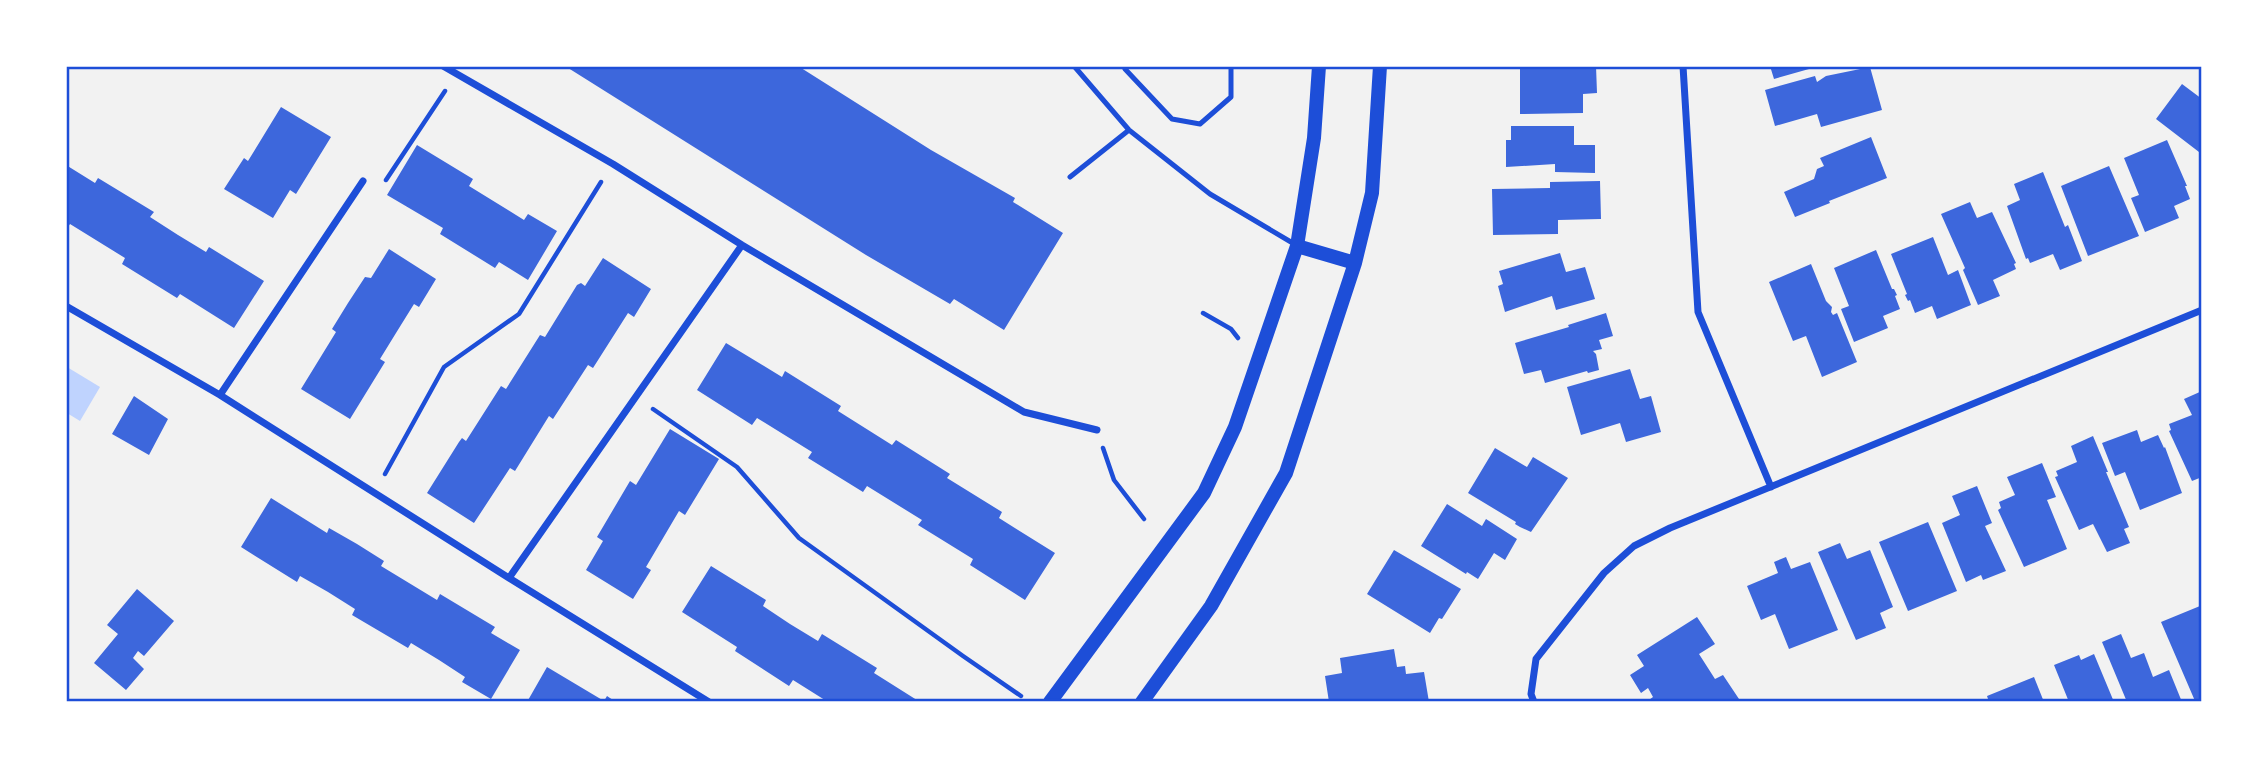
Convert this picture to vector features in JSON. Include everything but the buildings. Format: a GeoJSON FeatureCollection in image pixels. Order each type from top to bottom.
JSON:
{"type":"FeatureCollection","features":[{"type":"Feature","properties":{"kind":"main road"},"geometry":{"type":"LineString","coordinates":[[1050,702],[1204,493],[1236,426],[1297,246],[1314,138],[1319,66]]}},
{"type":"Feature","properties":{"kind":"main road"},"geometry":{"type":"LineString","coordinates":[[1142,702],[1211,606],[1286,473],[1355,263],[1372,193],[1380,66]]}},
{"type":"Feature","properties":{"kind":"main road"},"geometry":{"type":"LineString","coordinates":[[1297,246],[1355,263]]}},
{"type":"Feature","properties":{"kind":"street"},"geometry":{"type":"LineString","coordinates":[[443,66],[613,164],[742,245],[1024,412],[1097,430]]}},
{"type":"Feature","properties":{"kind":"street"},"geometry":{"type":"LineString","coordinates":[[1683,66],[1698,312],[1771,487]]}},
{"type":"Feature","properties":{"kind":"street"},"geometry":{"type":"LineString","coordinates":[[220,395],[363,181]]}},
{"type":"Feature","properties":{"kind":"street"},"geometry":{"type":"LineString","coordinates":[[509,578],[742,245]]}},
{"type":"Feature","properties":{"kind":"street"},"geometry":{"type":"LineString","coordinates":[[66,306],[220,395],[709,702]]}},
{"type":"Feature","properties":{"kind":"street"},"geometry":{"type":"LineString","coordinates":[[1534,702],[1531,694],[1536,659],[1604,573],[1634,546],[1670,528],[2202,310]]}},
{"type":"Feature","properties":{"kind":"lane"},"geometry":{"type":"LineString","coordinates":[[1074,66],[1129,131],[1210,194],[1297,246]]}},
{"type":"Feature","properties":{"kind":"lane"},"geometry":{"type":"LineString","coordinates":[[1125,69],[1171,119],[1200,124],[1231,97],[1231,66]]}},
{"type":"Feature","properties":{"kind":"lane"},"geometry":{"type":"LineString","coordinates":[[1070,177],[1129,131]]}},
{"type":"Feature","properties":{"kind":"path"},"geometry":{"type":"LineString","coordinates":[[384,182],[456,74]]}},
{"type":"Feature","properties":{"kind":"path"},"geometry":{"type":"LineString","coordinates":[[375,494],[444,367],[519,314],[613,164]]}},
{"type":"Feature","properties":{"kind":"path"},"geometry":{"type":"LineString","coordinates":[[1203,313],[1231,329],[1257,364]]}},
{"type":"Feature","properties":{"kind":"path"},"geometry":{"type":"LineString","coordinates":[[635,397],[737,467],[799,538],[1021,696]]}},
{"type":"Feature","properties":{"kind":"path"},"geometry":{"type":"LineString","coordinates":[[1097,430],[1114,480],[1144,519]]}},
{"type":"Feature","properties":{"kind":"water"},"geometry":{"type":"Polygon","coordinates":[[[67,367],[100,387],[80,421],[67,413],[67,367]]]}}]}
